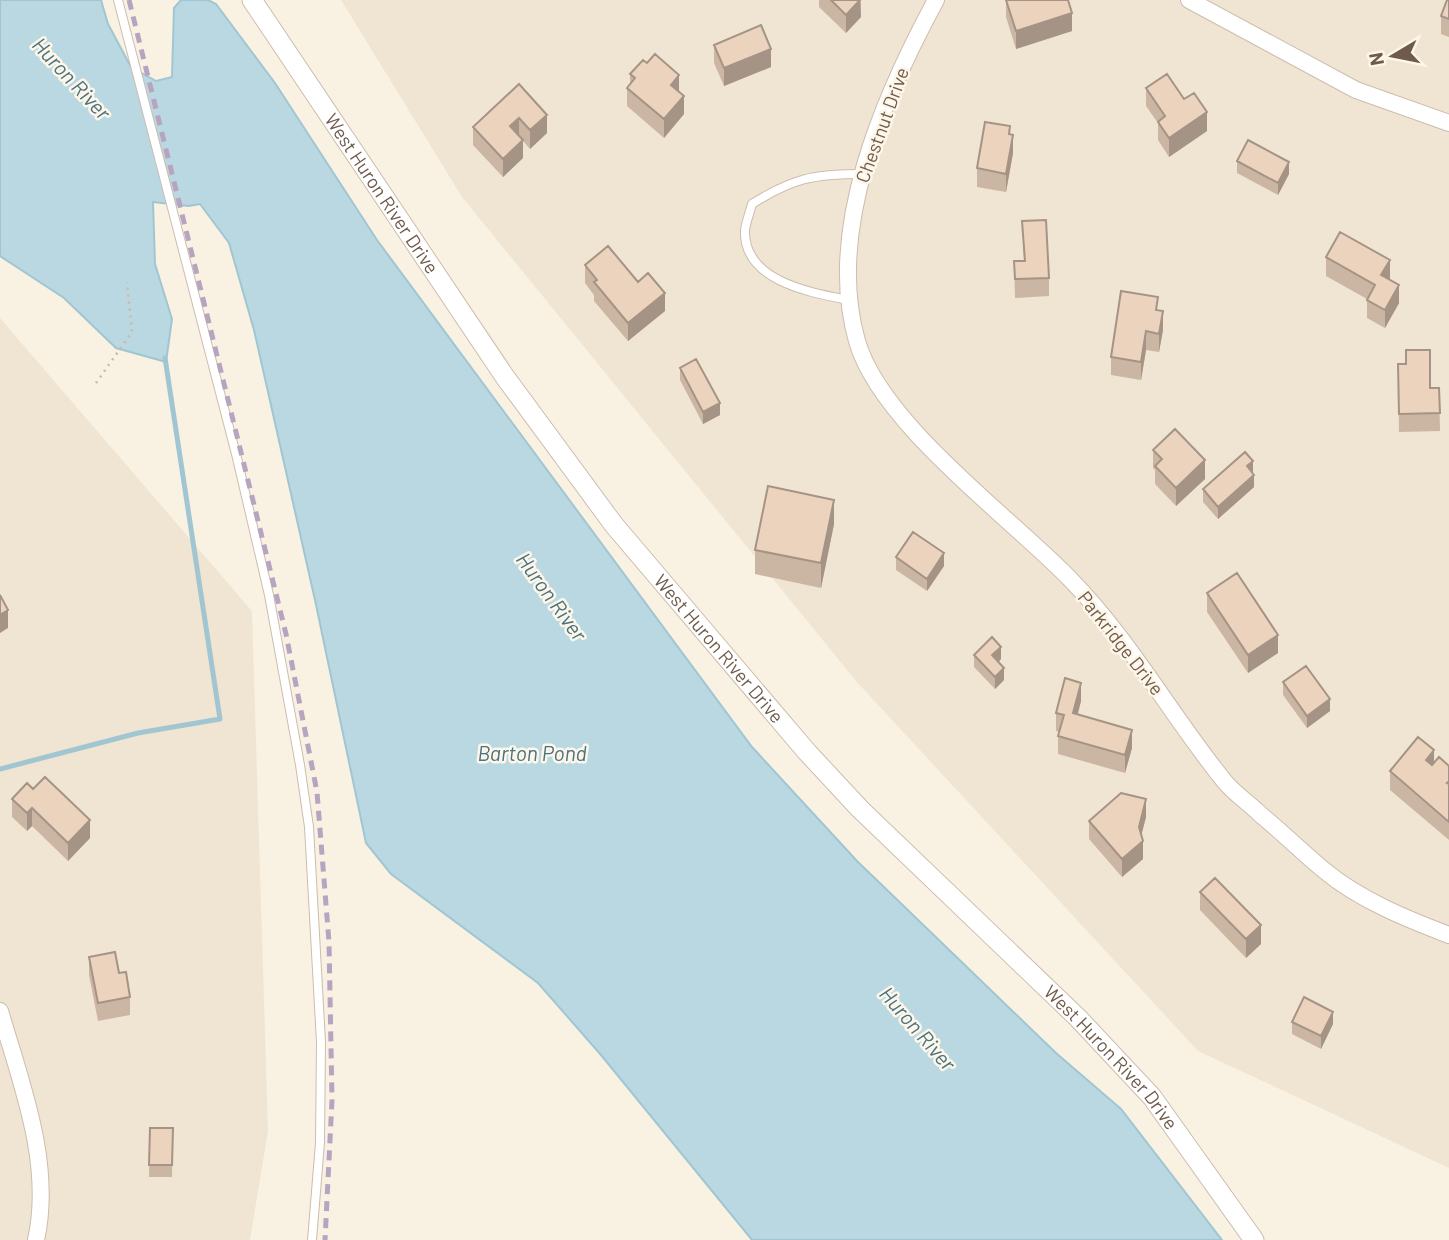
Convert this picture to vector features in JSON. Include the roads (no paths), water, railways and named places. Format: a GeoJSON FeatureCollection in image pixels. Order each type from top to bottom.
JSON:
{"type":"FeatureCollection","features":[{"type":"Feature","properties":{"kind":"street","name":"West Huron River Drive"},"geometry":{"type":"LineString","coordinates":[[253,0],[505,377],[614,525],[807,752],[860,809],[1078,1018],[1152,1097],[1254,1240]]}},
{"type":"Feature","properties":{"kind":"street","name":"Chestnut Drive"},"geometry":{"type":"LineString","coordinates":[[849,300],[849,262],[857,193],[862,174],[913,42],[936,0]]}},
{"type":"Feature","properties":{"kind":"street"},"geometry":{"type":"LineString","coordinates":[[1189,0],[1356,90],[1449,123]]}},
{"type":"Feature","properties":{"kind":"street","name":"Parkridge Drive"},"geometry":{"type":"LineString","coordinates":[[849,300],[857,341],[885,393],[930,447],[1072,581],[1174,710],[1227,784],[1328,873],[1404,918],[1449,935]]}},
{"type":"Feature","properties":{"kind":"street"},"geometry":{"type":"LineString","coordinates":[[0,1011],[33,1124],[41,1195],[36,1240]]}},
{"type":"Feature","properties":{"kind":"lane"},"geometry":{"type":"LineString","coordinates":[[118,0],[270,595],[307,815],[321,1042],[320,1143],[312,1240]]}},
{"type":"Feature","properties":{"kind":"lane"},"geometry":{"type":"LineString","coordinates":[[849,300],[802,291],[772,276],[753,257],[745,232],[752,204],[784,183],[829,174],[862,174]]}},
{"type":"Feature","properties":{"kind":"water","name":"Barton Pond"},"geometry":{"type":"Polygon","coordinates":[[[0,0],[101,0],[108,24],[131,67],[156,81],[172,77],[174,8],[181,0],[208,0],[216,4],[275,83],[377,240],[752,747],[857,861],[1056,1053],[1121,1109],[1222,1240],[752,1240],[601,1055],[538,983],[391,874],[366,843],[254,330],[229,243],[200,204],[189,206],[153,202],[155,264],[172,319],[166,362],[116,348],[64,298],[0,256],[0,0]]]}},
{"type":"Feature","properties":{"kind":"waterway"},"geometry":{"type":"LineString","coordinates":[[0,769],[138,733],[220,719],[165,358]]}},
{"type":"Feature","properties":{"kind":"railway"},"geometry":{"type":"LineString","coordinates":[[129,0],[286,634],[317,792],[329,942],[332,1100],[325,1240]]}},
{"type":"Feature","properties":{"kind":"water label","name":"Huron River"},"geometry":{"type":"Point","coordinates":[71,79]}},
{"type":"Feature","properties":{"kind":"water label","name":"Huron River"},"geometry":{"type":"Point","coordinates":[551,597]}},
{"type":"Feature","properties":{"kind":"water label","name":"Huron River"},"geometry":{"type":"Point","coordinates":[917,1029]}}]}
